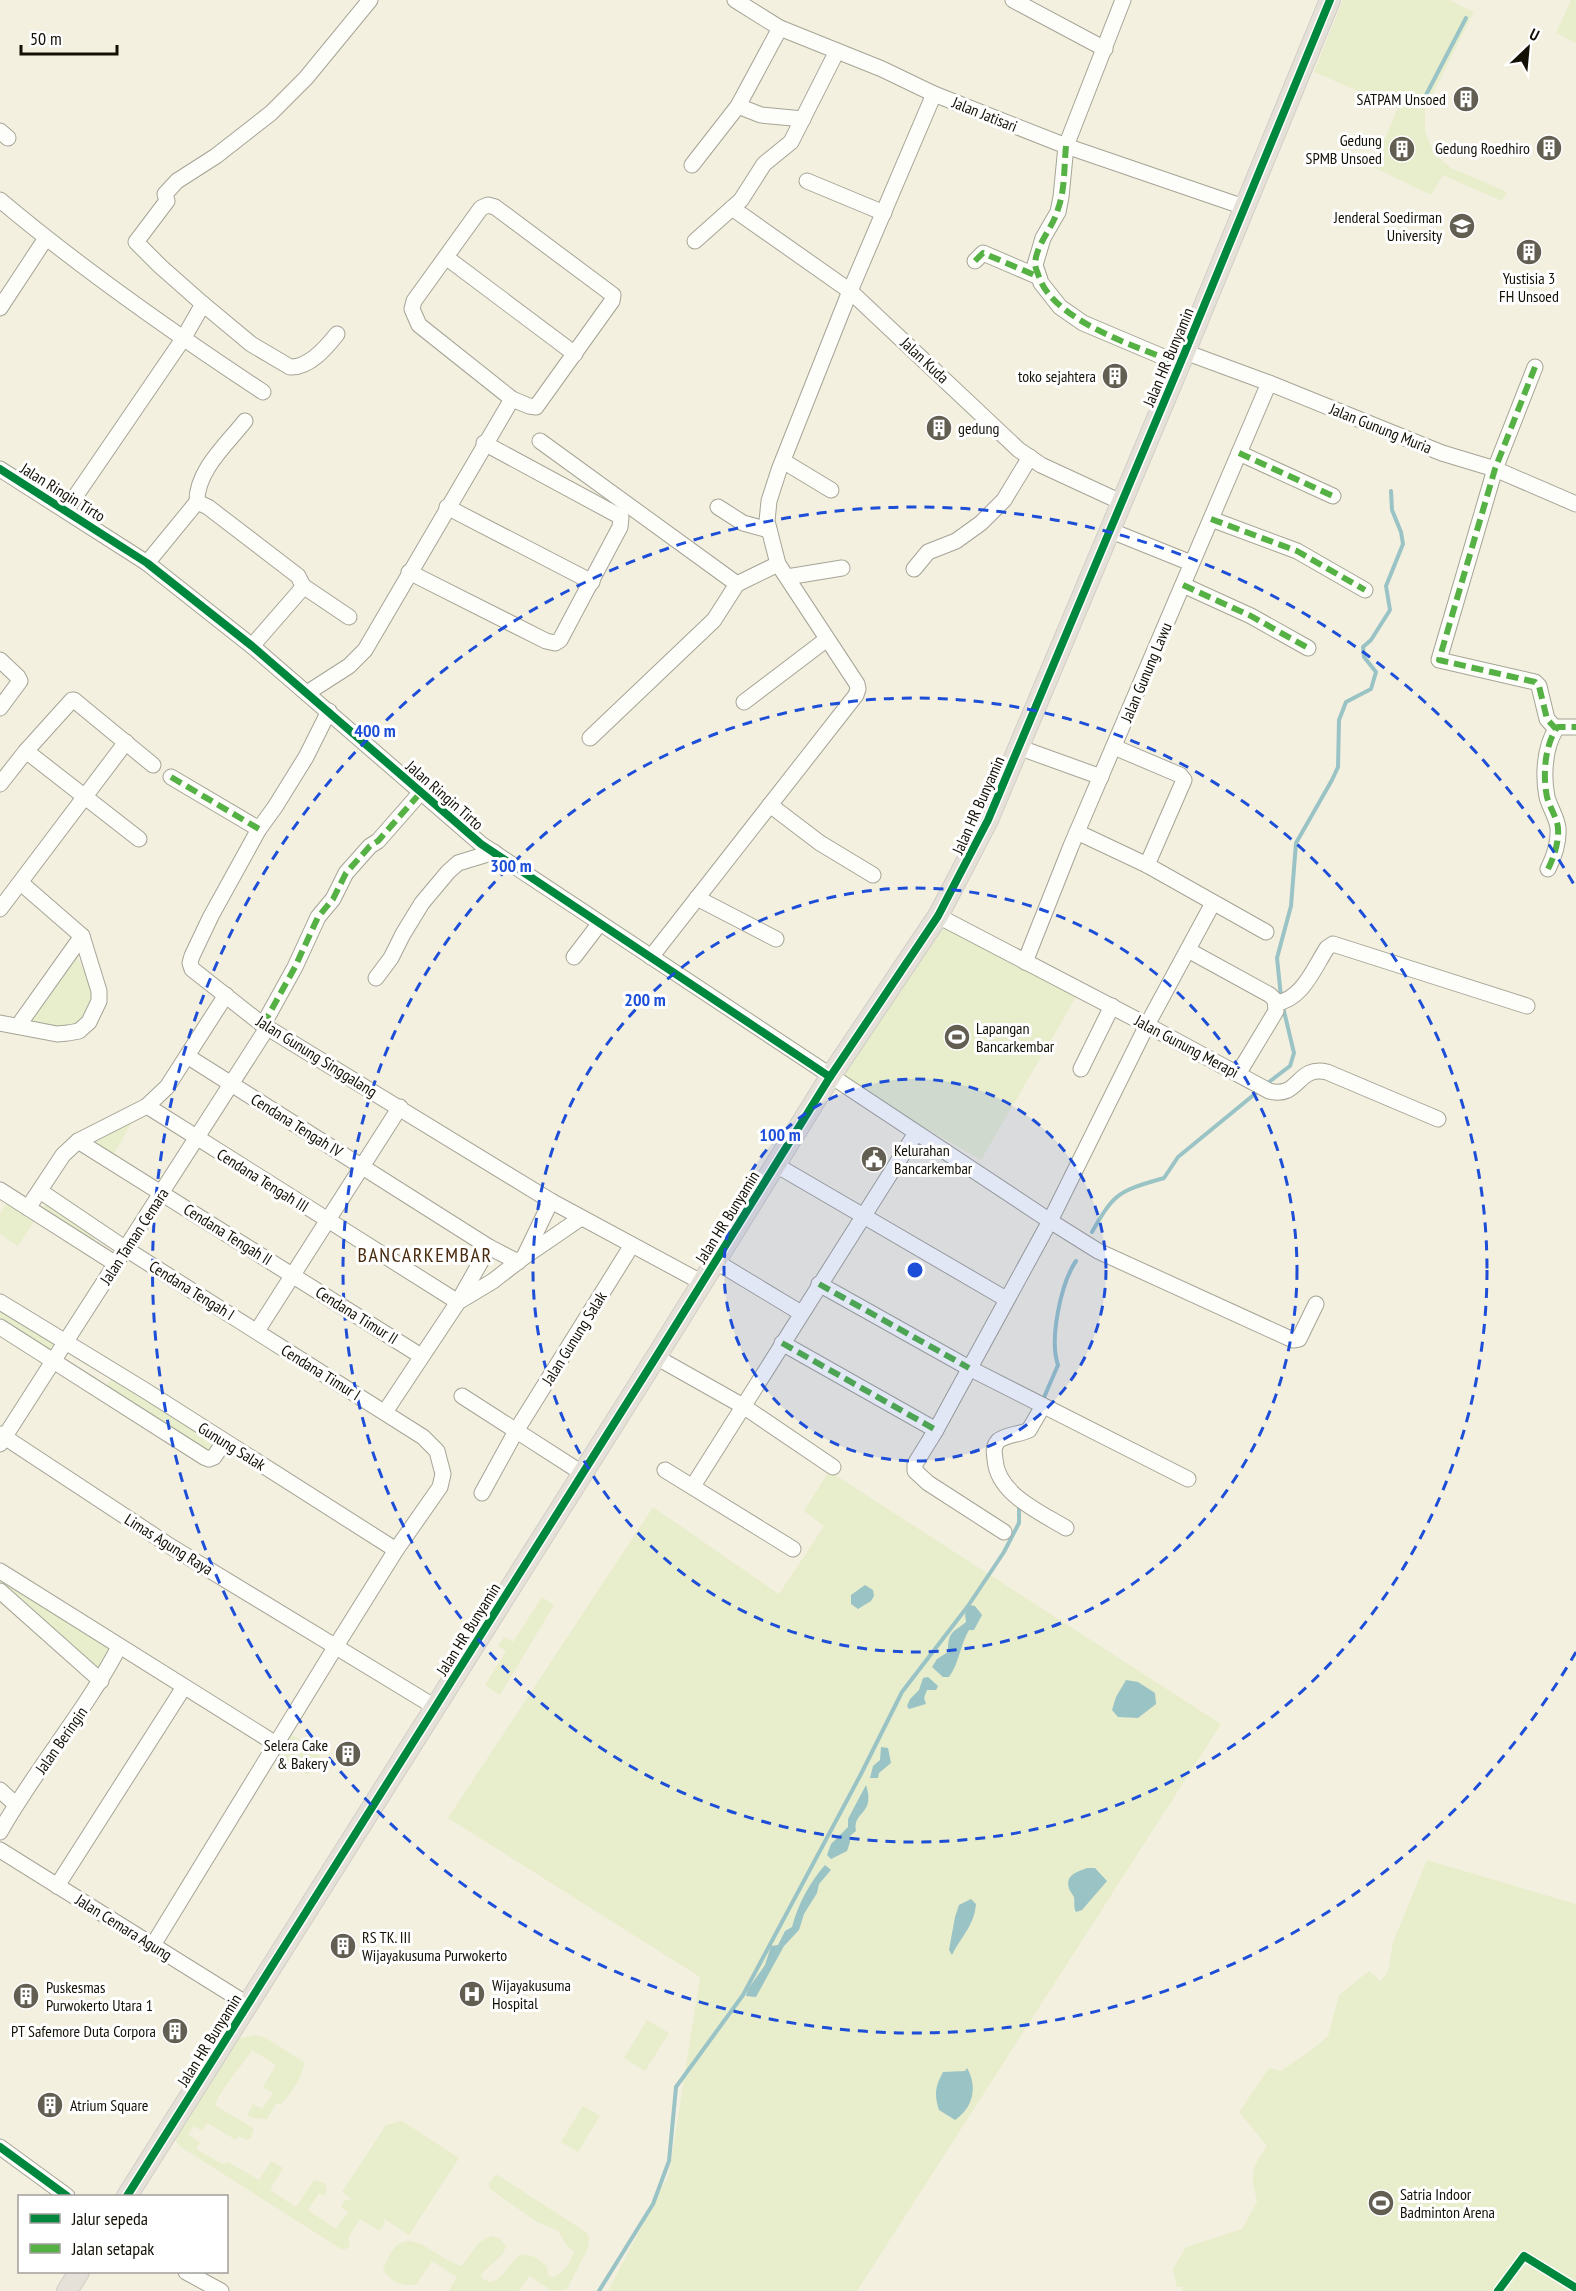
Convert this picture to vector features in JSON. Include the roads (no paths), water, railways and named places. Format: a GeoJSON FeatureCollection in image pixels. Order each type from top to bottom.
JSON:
{"type":"FeatureCollection","features":[{"type":"Feature","properties":{"kind":"main road","name":"Jalan HR Bunyamin"},"geometry":{"type":"LineString","coordinates":[[128,2195],[830,1077],[938,916],[988,820],[1330,0]]}},
{"type":"Feature","properties":{"kind":"main road"},"geometry":{"type":"LineString","coordinates":[[67,2291],[78,2273]]}},
{"type":"Feature","properties":{"kind":"street"},"geometry":{"type":"LineString","coordinates":[[337,334],[308,362],[297,367],[290,367],[259,349],[203,304],[136,242],[167,201],[165,194],[184,176],[216,156],[271,113],[306,78],[370,0]]}},
{"type":"Feature","properties":{"kind":"street","name":"Jalan Jatisari"},"geometry":{"type":"LineString","coordinates":[[735,0],[780,28],[934,94],[1066,146],[1244,207]]}},
{"type":"Feature","properties":{"kind":"street"},"geometry":{"type":"LineString","coordinates":[[1013,0],[1105,49]]}},
{"type":"Feature","properties":{"kind":"street"},"geometry":{"type":"LineString","coordinates":[[1039,277],[1035,265],[1043,238],[1058,212],[1062,197],[1066,146],[1123,0]]}},
{"type":"Feature","properties":{"kind":"street"},"geometry":{"type":"LineString","coordinates":[[692,165],[738,106],[780,28]]}},
{"type":"Feature","properties":{"kind":"street"},"geometry":{"type":"LineString","coordinates":[[695,241],[741,200],[764,164],[791,142],[837,51]]}},
{"type":"Feature","properties":{"kind":"street"},"geometry":{"type":"LineString","coordinates":[[651,957],[856,696],[858,689],[778,564],[767,521],[770,501],[783,461],[850,291],[934,94]]}},
{"type":"Feature","properties":{"kind":"street"},"geometry":{"type":"LineString","coordinates":[[738,106],[761,115],[803,118]]}},
{"type":"Feature","properties":{"kind":"street"},"geometry":{"type":"LineString","coordinates":[[807,181],[884,213]]}},
{"type":"Feature","properties":{"kind":"street"},"geometry":{"type":"LineString","coordinates":[[0,200],[124,298],[263,392]]}},
{"type":"Feature","properties":{"kind":"street"},"geometry":{"type":"LineString","coordinates":[[488,205],[495,207],[613,295],[612,301],[536,407],[512,399],[419,325],[413,316],[414,301],[447,258],[481,208],[488,205]]}},
{"type":"Feature","properties":{"kind":"street","name":"Jalan Kuda"},"geometry":{"type":"LineString","coordinates":[[732,208],[850,291],[1030,457],[1041,465],[1121,502]]}},
{"type":"Feature","properties":{"kind":"street"},"geometry":{"type":"LineString","coordinates":[[0,308],[46,238]]}},
{"type":"Feature","properties":{"kind":"street"},"geometry":{"type":"LineString","coordinates":[[975,261],[983,254],[1039,277]]}},
{"type":"Feature","properties":{"kind":"street"},"geometry":{"type":"LineString","coordinates":[[447,258],[575,354]]}},
{"type":"Feature","properties":{"kind":"street","name":"Jalan Gunung Muria"},"geometry":{"type":"LineString","coordinates":[[1039,277],[1060,307],[1083,323],[1182,358],[1269,383],[1442,453],[1495,469],[1576,504]]}},
{"type":"Feature","properties":{"kind":"street"},"geometry":{"type":"LineString","coordinates":[[66,510],[183,339],[203,304]]}},
{"type":"Feature","properties":{"kind":"street"},"geometry":{"type":"LineString","coordinates":[[1535,367],[1495,469],[1440,661],[1535,682],[1539,686],[1547,720],[1556,729]]}},
{"type":"Feature","properties":{"kind":"street","name":"Jalan Gunung Lawu"},"geometry":{"type":"LineString","coordinates":[[1025,962],[1077,832],[1269,383]]}},
{"type":"Feature","properties":{"kind":"street"},"geometry":{"type":"LineString","coordinates":[[307,693],[358,659],[512,399]]}},
{"type":"Feature","properties":{"kind":"street"},"geometry":{"type":"LineString","coordinates":[[147,562],[197,502],[198,488],[211,463],[245,420]]}},
{"type":"Feature","properties":{"kind":"street"},"geometry":{"type":"LineString","coordinates":[[540,441],[737,584]]}},
{"type":"Feature","properties":{"kind":"street"},"geometry":{"type":"LineString","coordinates":[[410,572],[546,642],[555,643],[560,640],[620,527],[621,517],[484,443]]}},
{"type":"Feature","properties":{"kind":"street"},"geometry":{"type":"LineString","coordinates":[[1239,453],[1333,496]]}},
{"type":"Feature","properties":{"kind":"street"},"geometry":{"type":"LineString","coordinates":[[914,569],[928,552],[956,541],[981,523],[1004,500],[1030,457]]}},
{"type":"Feature","properties":{"kind":"street"},"geometry":{"type":"LineString","coordinates":[[783,461],[831,490]]}},
{"type":"Feature","properties":{"kind":"street","name":"Jalan Ringin Tirto"},"geometry":{"type":"LineString","coordinates":[[0,469],[147,562],[329,711],[481,844],[1050,1221],[1098,1251],[1293,1340],[1299,1339],[1316,1304]]}},
{"type":"Feature","properties":{"kind":"street"},"geometry":{"type":"LineString","coordinates":[[197,502],[208,507],[298,576],[303,586],[349,617]]}},
{"type":"Feature","properties":{"kind":"street"},"geometry":{"type":"LineString","coordinates":[[447,507],[592,582]]}},
{"type":"Feature","properties":{"kind":"street"},"geometry":{"type":"LineString","coordinates":[[718,507],[743,523],[769,530]]}},
{"type":"Feature","properties":{"kind":"street"},"geometry":{"type":"LineString","coordinates":[[1211,519],[1297,551],[1365,590]]}},
{"type":"Feature","properties":{"kind":"street"},"geometry":{"type":"LineString","coordinates":[[1109,530],[1191,563]]}},
{"type":"Feature","properties":{"kind":"street"},"geometry":{"type":"LineString","coordinates":[[590,738],[714,620],[737,584],[778,564]]}},
{"type":"Feature","properties":{"kind":"street"},"geometry":{"type":"LineString","coordinates":[[787,577],[842,568]]}},
{"type":"Feature","properties":{"kind":"street"},"geometry":{"type":"LineString","coordinates":[[1183,585],[1251,616],[1308,648]]}},
{"type":"Feature","properties":{"kind":"street"},"geometry":{"type":"LineString","coordinates":[[252,646],[303,586]]}},
{"type":"Feature","properties":{"kind":"street"},"geometry":{"type":"LineString","coordinates":[[744,702],[827,639]]}},
{"type":"Feature","properties":{"kind":"street"},"geometry":{"type":"LineString","coordinates":[[0,660],[18,676],[20,681],[0,708]]}},
{"type":"Feature","properties":{"kind":"street"},"geometry":{"type":"LineString","coordinates":[[0,784],[69,702],[74,700],[153,765]]}},
{"type":"Feature","properties":{"kind":"street","name":"Jalan Gunung Singgalang"},"geometry":{"type":"LineString","coordinates":[[329,711],[306,757],[259,829],[211,916],[190,963],[195,972],[265,1026],[551,1202],[701,1282]]}},
{"type":"Feature","properties":{"kind":"street"},"geometry":{"type":"LineString","coordinates":[[1548,869],[1558,836],[1558,826],[1548,800],[1544,774],[1551,740],[1556,729],[1576,727]]}},
{"type":"Feature","properties":{"kind":"street"},"geometry":{"type":"LineString","coordinates":[[0,909],[126,742]]}},
{"type":"Feature","properties":{"kind":"street"},"geometry":{"type":"LineString","coordinates":[[1018,747],[1101,777]]}},
{"type":"Feature","properties":{"kind":"street"},"geometry":{"type":"LineString","coordinates":[[1114,747],[1180,775],[1184,780],[1147,865]]}},
{"type":"Feature","properties":{"kind":"street"},"geometry":{"type":"LineString","coordinates":[[26,751],[139,840]]}},
{"type":"Feature","properties":{"kind":"street"},"geometry":{"type":"LineString","coordinates":[[171,777],[259,829]]}},
{"type":"Feature","properties":{"kind":"street","name":"Jalan Taman Cemara"},"geometry":{"type":"LineString","coordinates":[[2,1438],[66,1344],[232,1084],[296,967],[318,917],[333,899],[348,870],[370,846],[378,841],[421,792]]}},
{"type":"Feature","properties":{"kind":"street"},"geometry":{"type":"LineString","coordinates":[[770,805],[820,843],[873,875]]}},
{"type":"Feature","properties":{"kind":"street"},"geometry":{"type":"LineString","coordinates":[[1077,832],[1147,865],[1266,932]]}},
{"type":"Feature","properties":{"kind":"street"},"geometry":{"type":"LineString","coordinates":[[376,978],[391,958],[403,933],[422,903],[448,872],[458,863],[494,852]]}},
{"type":"Feature","properties":{"kind":"street"},"geometry":{"type":"LineString","coordinates":[[0,1023],[68,1034],[78,1031],[89,1022],[99,1001],[99,991],[82,936],[21,883]]}},
{"type":"Feature","properties":{"kind":"street"},"geometry":{"type":"LineString","coordinates":[[697,898],[776,939]]}},
{"type":"Feature","properties":{"kind":"street"},"geometry":{"type":"LineString","coordinates":[[1004,1532],[928,1483],[915,1471],[915,1464],[936,1430],[1050,1221],[1147,1025],[1214,903]]}},
{"type":"Feature","properties":{"kind":"street","name":"Jalan Gunung Merapi"},"geometry":{"type":"LineString","coordinates":[[938,916],[1269,1091],[1279,1094],[1286,1092],[1310,1071],[1317,1070],[1327,1072],[1438,1119]]}},
{"type":"Feature","properties":{"kind":"street"},"geometry":{"type":"LineString","coordinates":[[574,957],[600,924]]}},
{"type":"Feature","properties":{"kind":"street"},"geometry":{"type":"LineString","coordinates":[[18,1026],[82,936]]}},
{"type":"Feature","properties":{"kind":"street"},"geometry":{"type":"LineString","coordinates":[[1238,1074],[1280,1003],[1296,994],[1327,948],[1333,944],[1527,1006]]}},
{"type":"Feature","properties":{"kind":"street"},"geometry":{"type":"LineString","coordinates":[[1188,950],[1270,995],[1280,1003]]}},
{"type":"Feature","properties":{"kind":"street"},"geometry":{"type":"LineString","coordinates":[[28,1208],[63,1155],[78,1141],[147,1106],[167,1087],[226,995]]}},
{"type":"Feature","properties":{"kind":"street"},"geometry":{"type":"LineString","coordinates":[[1081,1069],[1112,1006]]}},
{"type":"Feature","properties":{"kind":"street","name":"Cendana Tengah IV"},"geometry":{"type":"LineString","coordinates":[[187,1056],[489,1247],[521,1260]]}},
{"type":"Feature","properties":{"kind":"street","name":"Cendana Tengah III"},"geometry":{"type":"LineString","coordinates":[[147,1106],[458,1302]]}},
{"type":"Feature","properties":{"kind":"street"},"geometry":{"type":"LineString","coordinates":[[257,1331],[400,1107]]}},
{"type":"Feature","properties":{"kind":"street"},"geometry":{"type":"LineString","coordinates":[[693,1486],[916,1133]]}},
{"type":"Feature","properties":{"kind":"street","name":"Cendana Tengah II"},"geometry":{"type":"LineString","coordinates":[[78,1141],[294,1275]]}},
{"type":"Feature","properties":{"kind":"street"},"geometry":{"type":"LineString","coordinates":[[776,1165],[1006,1299]]}},
{"type":"Feature","properties":{"kind":"street"},"geometry":{"type":"LineString","coordinates":[[0,1190],[116,1264]]}},
{"type":"Feature","properties":{"kind":"street","name":"Cendana Tengah I"},"geometry":{"type":"LineString","coordinates":[[40,1191],[126,1249],[257,1331]]}},
{"type":"Feature","properties":{"kind":"street"},"geometry":{"type":"LineString","coordinates":[[521,1260],[551,1202]]}},
{"type":"Feature","properties":{"kind":"street"},"geometry":{"type":"LineString","coordinates":[[458,1302],[494,1281],[581,1218]]}},
{"type":"Feature","properties":{"kind":"street","name":"Jalan Gunung Salak"},"geometry":{"type":"LineString","coordinates":[[482,1493],[516,1431],[632,1245]]}},
{"type":"Feature","properties":{"kind":"street"},"geometry":{"type":"LineString","coordinates":[[385,1412],[458,1302],[489,1247]]}},
{"type":"Feature","properties":{"kind":"street"},"geometry":{"type":"LineString","coordinates":[[715,1261],[801,1313]]}},
{"type":"Feature","properties":{"kind":"street","name":"Cendana Timur II"},"geometry":{"type":"LineString","coordinates":[[294,1275],[421,1356]]}},
{"type":"Feature","properties":{"kind":"street"},"geometry":{"type":"LineString","coordinates":[[819,1284],[969,1368],[1188,1479]]}},
{"type":"Feature","properties":{"kind":"street","name":"Gunung Salak"},"geometry":{"type":"LineString","coordinates":[[0,1302],[146,1391],[396,1550]]}},
{"type":"Feature","properties":{"kind":"street"},"geometry":{"type":"LineString","coordinates":[[0,1327],[207,1459],[214,1457],[224,1442]]}},
{"type":"Feature","properties":{"kind":"street","name":"Cendana Timur I"},"geometry":{"type":"LineString","coordinates":[[257,1331],[385,1412],[431,1444],[437,1451],[443,1474],[440,1487],[396,1550]]}},
{"type":"Feature","properties":{"kind":"street"},"geometry":{"type":"LineString","coordinates":[[782,1343],[936,1430]]}},
{"type":"Feature","properties":{"kind":"street"},"geometry":{"type":"LineString","coordinates":[[656,1357],[743,1406],[833,1467]]}},
{"type":"Feature","properties":{"kind":"street"},"geometry":{"type":"LineString","coordinates":[[462,1396],[582,1473]]}},
{"type":"Feature","properties":{"kind":"street"},"geometry":{"type":"LineString","coordinates":[[1043,1406],[1029,1430],[1004,1437],[998,1442],[994,1449],[995,1462],[998,1474],[1017,1497],[1066,1528]]}},
{"type":"Feature","properties":{"kind":"street","name":"Limas Agung Raya"},"geometry":{"type":"LineString","coordinates":[[2,1438],[170,1546],[435,1707]]}},
{"type":"Feature","properties":{"kind":"street"},"geometry":{"type":"LineString","coordinates":[[665,1470],[793,1549]]}},
{"type":"Feature","properties":{"kind":"street"},"geometry":{"type":"LineString","coordinates":[[153,1945],[396,1550]]}},
{"type":"Feature","properties":{"kind":"street"},"geometry":{"type":"LineString","coordinates":[[0,1571],[276,1744]]}},
{"type":"Feature","properties":{"kind":"street"},"geometry":{"type":"LineString","coordinates":[[0,1591],[101,1681]]}},
{"type":"Feature","properties":{"kind":"street","name":"Jalan Beringin"},"geometry":{"type":"LineString","coordinates":[[2,1825],[101,1681],[120,1647]]}},
{"type":"Feature","properties":{"kind":"street"},"geometry":{"type":"LineString","coordinates":[[57,1886],[184,1687]]}},
{"type":"Feature","properties":{"kind":"street"},"geometry":{"type":"LineString","coordinates":[[0,1791],[15,1804]]}},
{"type":"Feature","properties":{"kind":"street","name":"Jalan Cemara Agung"},"geometry":{"type":"LineString","coordinates":[[0,1850],[247,2004]]}},
{"type":"Feature","properties":{"kind":"street"},"geometry":{"type":"LineString","coordinates":[[0,2147],[66,2195]]}},
{"type":"Feature","properties":{"kind":"street"},"geometry":{"type":"LineString","coordinates":[[190,2273],[221,2291]]}},
{"type":"Feature","properties":{"kind":"water"},"geometry":{"type":"Polygon","coordinates":[[[865,1585],[873,1590],[874,1596],[871,1601],[858,1609],[851,1604],[851,1595],[865,1585]]]}},
{"type":"Feature","properties":{"kind":"water"},"geometry":{"type":"Polygon","coordinates":[[[969,1605],[975,1606],[982,1615],[974,1630],[969,1630],[949,1677],[943,1677],[932,1667],[937,1659],[948,1652],[949,1640],[954,1631],[966,1622],[965,1614],[969,1605]]]}},
{"type":"Feature","properties":{"kind":"water"},"geometry":{"type":"Polygon","coordinates":[[[928,1677],[938,1686],[936,1690],[927,1690],[924,1698],[926,1704],[909,1709],[907,1706],[910,1699],[919,1690],[923,1678],[928,1677]]]}},
{"type":"Feature","properties":{"kind":"water"},"geometry":{"type":"Polygon","coordinates":[[[1126,1680],[1138,1682],[1155,1693],[1156,1704],[1138,1718],[1118,1717],[1112,1710],[1116,1697],[1126,1680]]]}},
{"type":"Feature","properties":{"kind":"water"},"geometry":{"type":"Polygon","coordinates":[[[881,1747],[888,1748],[891,1763],[879,1773],[878,1778],[870,1778],[873,1766],[880,1760],[881,1747]]]}},
{"type":"Feature","properties":{"kind":"water"},"geometry":{"type":"Polygon","coordinates":[[[866,1785],[868,1802],[857,1820],[856,1831],[850,1836],[847,1851],[831,1859],[827,1855],[831,1844],[848,1827],[848,1819],[866,1785]]]}},
{"type":"Feature","properties":{"kind":"water"},"geometry":{"type":"Polygon","coordinates":[[[825,1865],[831,1870],[819,1884],[799,1930],[784,1946],[756,1997],[746,1996],[748,1989],[765,1965],[771,1946],[778,1945],[785,1931],[792,1927],[805,1894],[825,1865]]]}},
{"type":"Feature","properties":{"kind":"water"},"geometry":{"type":"Polygon","coordinates":[[[1095,1868],[1107,1881],[1082,1910],[1076,1912],[1074,1897],[1069,1889],[1069,1880],[1079,1871],[1095,1868]]]}},
{"type":"Feature","properties":{"kind":"water"},"geometry":{"type":"Polygon","coordinates":[[[971,1899],[976,1904],[973,1918],[952,1955],[949,1950],[959,1905],[971,1899]]]}},
{"type":"Feature","properties":{"kind":"water"},"geometry":{"type":"Polygon","coordinates":[[[967,2068],[972,2082],[972,2097],[966,2109],[955,2120],[939,2110],[936,2099],[937,2086],[943,2072],[965,2071],[967,2068]]]}},
{"type":"Feature","properties":{"kind":"waterway"},"geometry":{"type":"LineString","coordinates":[[1426,95],[1466,18]]}},
{"type":"Feature","properties":{"kind":"waterway"},"geometry":{"type":"LineString","coordinates":[[1281,997],[1277,958],[1291,906],[1296,843],[1338,767],[1339,720],[1346,702],[1371,689],[1376,672],[1364,657],[1363,647],[1371,640],[1390,610],[1386,586],[1403,544],[1392,510],[1391,491]]}},
{"type":"Feature","properties":{"kind":"waterway"},"geometry":{"type":"LineString","coordinates":[[1269,1082],[1290,1066],[1294,1053],[1283,1007]]}},
{"type":"Feature","properties":{"kind":"waterway"},"geometry":{"type":"LineString","coordinates":[[1092,1232],[1107,1208],[1120,1194],[1164,1178],[1178,1157],[1256,1093]]}},
{"type":"Feature","properties":{"kind":"waterway"},"geometry":{"type":"LineString","coordinates":[[1042,1402],[1058,1365],[1055,1341],[1058,1312],[1061,1297],[1076,1261]]}},
{"type":"Feature","properties":{"kind":"waterway"},"geometry":{"type":"LineString","coordinates":[[599,2291],[653,2204],[669,2161],[676,2087],[743,1995],[902,1692],[968,1606],[1004,1552],[1019,1523],[1019,1506]]}},
{"type":"Feature","properties":{"kind":"place","name":"SATPAM Unsoed"},"geometry":{"type":"Point","coordinates":[1466,99]}},
{"type":"Feature","properties":{"kind":"place","name":"Gedung Roedhiro"},"geometry":{"type":"Point","coordinates":[1549,148]}},
{"type":"Feature","properties":{"kind":"place","name":"Gedung SPMB Unsoed"},"geometry":{"type":"Point","coordinates":[1402,149]}},
{"type":"Feature","properties":{"kind":"place","name":"Jenderal Soedirman University"},"geometry":{"type":"Point","coordinates":[1462,226]}},
{"type":"Feature","properties":{"kind":"place","name":"Yustisia 3 FH Unsoed"},"geometry":{"type":"Point","coordinates":[1529,252]}},
{"type":"Feature","properties":{"kind":"place","name":"toko sejahtera"},"geometry":{"type":"Point","coordinates":[1115,376]}},
{"type":"Feature","properties":{"kind":"place","name":"gedung"},"geometry":{"type":"Point","coordinates":[939,428]}},
{"type":"Feature","properties":{"kind":"place","name":"Lapangan Bancarkembar"},"geometry":{"type":"Point","coordinates":[957,1037]}},
{"type":"Feature","properties":{"kind":"place","name":"Kelurahan Bancarkembar"},"geometry":{"type":"Point","coordinates":[874,1159]}},
{"type":"Feature","properties":{"kind":"place","name":"Selera Cake & Bakery"},"geometry":{"type":"Point","coordinates":[348,1754]}},
{"type":"Feature","properties":{"kind":"place","name":"RS TK. III Wijayakusuma Purwokerto"},"geometry":{"type":"Point","coordinates":[343,1946]}},
{"type":"Feature","properties":{"kind":"place","name":"Wijayakusuma Hospital"},"geometry":{"type":"Point","coordinates":[472,1994]}},
{"type":"Feature","properties":{"kind":"place","name":"Puskesmas Purwokerto Utara 1"},"geometry":{"type":"Point","coordinates":[26,1996]}},
{"type":"Feature","properties":{"kind":"place","name":"PT Safemore Duta Corpora"},"geometry":{"type":"Point","coordinates":[175,2031]}},
{"type":"Feature","properties":{"kind":"place","name":"Atrium Square"},"geometry":{"type":"Point","coordinates":[50,2105]}},
{"type":"Feature","properties":{"kind":"place","name":"Satria Indoor Badminton Arena"},"geometry":{"type":"Point","coordinates":[1381,2203]}},
{"type":"Feature","properties":{"kind":"district","name":"BANCARKEMBAR"},"geometry":{"type":"Point","coordinates":[425,1255]}}]}
